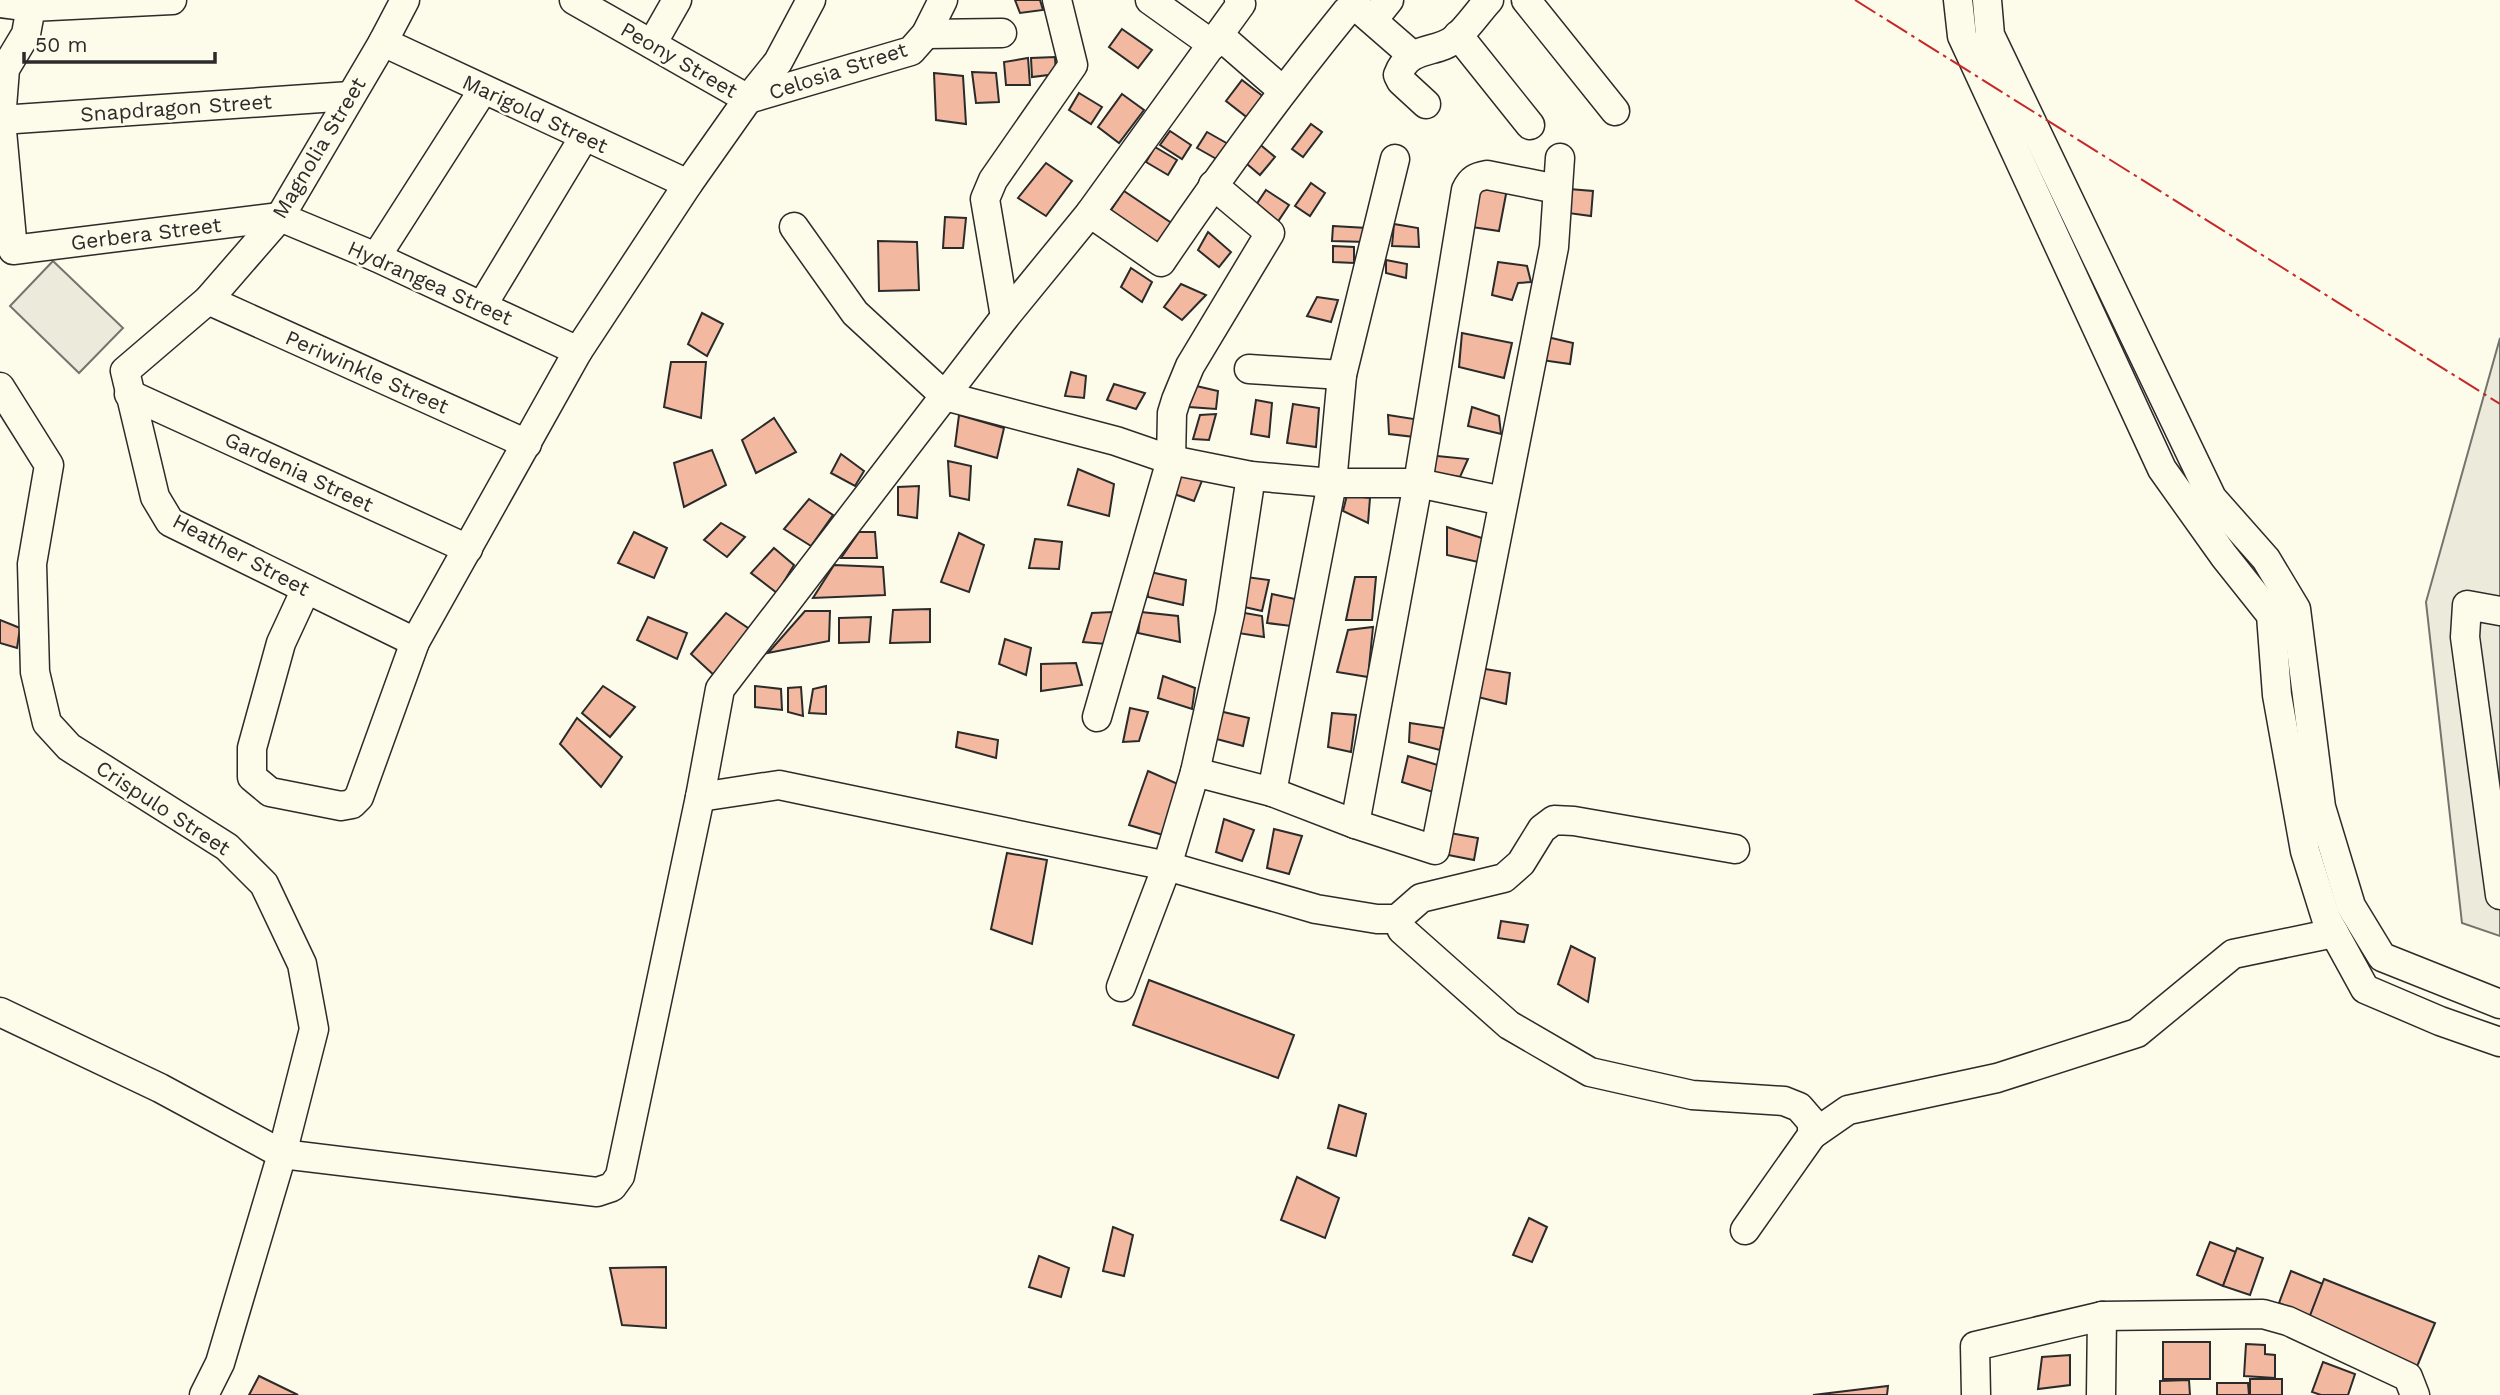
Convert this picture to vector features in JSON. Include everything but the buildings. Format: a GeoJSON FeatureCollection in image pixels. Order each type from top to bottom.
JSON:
{"type":"FeatureCollection","features":[{"type":"Feature","properties":{"kind":"street"},"geometry":{"type":"LineString","coordinates":[[0,3],[172,0]]}},
{"type":"Feature","properties":{"kind":"street","name":"Magnolia Street"},"geometry":{"type":"LineString","coordinates":[[127,382],[208,300],[280,217],[405,0]]}},
{"type":"Feature","properties":{"kind":"street","name":"Peony Street"},"geometry":{"type":"LineString","coordinates":[[574,0],[748,99]]}},
{"type":"Feature","properties":{"kind":"street"},"geometry":{"type":"LineString","coordinates":[[652,44],[677,0]]}},
{"type":"Feature","properties":{"kind":"street"},"geometry":{"type":"LineString","coordinates":[[306,589],[281,643],[252,748],[252,777],[270,792],[341,806],[352,804],[359,797],[415,642],[578,351],[688,184],[748,99],[778,62],[811,0]]}},
{"type":"Feature","properties":{"kind":"street","name":"Celosia Street"},"geometry":{"type":"LineString","coordinates":[[748,99],[911,51],[926,34],[943,0]]}},
{"type":"Feature","properties":{"kind":"street"},"geometry":{"type":"LineString","coordinates":[[1005,317],[985,199],[993,180],[1073,65],[1057,0]]}},
{"type":"Feature","properties":{"kind":"street"},"geometry":{"type":"LineString","coordinates":[[1150,0],[1216,40],[1282,90]]}},
{"type":"Feature","properties":{"kind":"street"},"geometry":{"type":"LineString","coordinates":[[1426,104],[1401,81],[1398,75],[1400,68],[1412,55],[1454,40],[1489,0]]}},
{"type":"Feature","properties":{"kind":"street"},"geometry":{"type":"LineString","coordinates":[[1526,0],[1615,111]]}},
{"type":"Feature","properties":{"kind":"street"},"geometry":{"type":"LineString","coordinates":[[1958,0],[1962,36],[2162,469],[2224,556],[2271,615],[2277,695],[2305,851],[2326,918],[2365,989],[2440,1021],[2500,1042]]}},
{"type":"Feature","properties":{"kind":"street"},"geometry":{"type":"LineString","coordinates":[[1987,0],[1990,35],[2212,498],[2266,559],[2296,609],[2321,807],[2351,906],[2382,957],[2500,1004]]}},
{"type":"Feature","properties":{"kind":"street"},"geometry":{"type":"LineString","coordinates":[[0,1012],[160,1088],[282,1154],[597,1192],[612,1187],[621,1176],[720,689],[1005,317],[1090,213],[1243,1]]}},
{"type":"Feature","properties":{"kind":"street"},"geometry":{"type":"LineString","coordinates":[[1,120],[5,69],[26,34],[29,4]]}},
{"type":"Feature","properties":{"kind":"street"},"geometry":{"type":"LineString","coordinates":[[1090,213],[1161,262],[1340,6],[1381,10],[1412,55]]}},
{"type":"Feature","properties":{"kind":"street"},"geometry":{"type":"LineString","coordinates":[[926,34],[1002,33]]}},
{"type":"Feature","properties":{"kind":"street"},"geometry":{"type":"LineString","coordinates":[[1458,35],[1530,125]]}},
{"type":"Feature","properties":{"kind":"street","name":"Marigold Street"},"geometry":{"type":"LineString","coordinates":[[383,42],[688,184]]}},
{"type":"Feature","properties":{"kind":"street"},"geometry":{"type":"LineString","coordinates":[[376,257],[483,90]]}},
{"type":"Feature","properties":{"kind":"street","name":"Snapdragon Street"},"geometry":{"type":"LineString","coordinates":[[1,120],[350,96]]}},
{"type":"Feature","properties":{"kind":"street","name":"Gerbera Street"},"geometry":{"type":"LineString","coordinates":[[1,120],[13,250],[280,217]]}},
{"type":"Feature","properties":{"kind":"street"},"geometry":{"type":"LineString","coordinates":[[482,306],[584,136]]}},
{"type":"Feature","properties":{"kind":"street"},"geometry":{"type":"LineString","coordinates":[[1195,772],[1272,792],[1435,850],[1554,247],[1560,158]]}},
{"type":"Feature","properties":{"kind":"street"},"geometry":{"type":"LineString","coordinates":[[1272,792],[1332,483],[1342,374],[1395,159]]}},
{"type":"Feature","properties":{"kind":"street"},"geometry":{"type":"LineString","coordinates":[[1356,824],[1418,483],[1466,190],[1470,182],[1477,177],[1488,175],[1558,189]]}},
{"type":"Feature","properties":{"kind":"street"},"geometry":{"type":"LineString","coordinates":[[1097,717],[1171,460],[1172,413],[1190,366],[1270,233],[1213,185]]}},
{"type":"Feature","properties":{"kind":"street","name":"Hydrangea Street"},"geometry":{"type":"LineString","coordinates":[[280,217],[376,257],[578,351]]}},
{"type":"Feature","properties":{"kind":"street"},"geometry":{"type":"LineString","coordinates":[[794,227],[855,313],[946,396],[1116,441],[1171,460],[1251,476],[1332,483],[1418,483],[1503,501]]}},
{"type":"Feature","properties":{"kind":"street","name":"Periwinkle Street"},"geometry":{"type":"LineString","coordinates":[[208,300],[527,444]]}},
{"type":"Feature","properties":{"kind":"street"},"geometry":{"type":"LineString","coordinates":[[1249,369],[1342,374]]}},
{"type":"Feature","properties":{"kind":"street","name":"Gardenia Street"},"geometry":{"type":"LineString","coordinates":[[127,382],[468,549]]}},
{"type":"Feature","properties":{"kind":"street","name":"Heather Street"},"geometry":{"type":"LineString","coordinates":[[127,382],[155,497],[170,522],[415,642]]}},
{"type":"Feature","properties":{"kind":"street","name":"Crispulo Street"},"geometry":{"type":"LineString","coordinates":[[0,387],[49,465],[32,564],[35,672],[47,723],[69,747],[227,846],[264,884],[302,964],[314,1029],[282,1154],[220,1363],[204,1395]]}},
{"type":"Feature","properties":{"kind":"street"},"geometry":{"type":"LineString","coordinates":[[1121,987],[1167,866],[1195,772],[1230,614],[1251,476]]}},
{"type":"Feature","properties":{"kind":"street"},"geometry":{"type":"LineString","coordinates":[[2500,611],[2467,605],[2465,637],[2500,895]]}},
{"type":"Feature","properties":{"kind":"street"},"geometry":{"type":"LineString","coordinates":[[700,797],[779,785],[1167,866],[1316,909],[1377,919],[1397,919],[1421,898],[1504,878],[1521,863],[1542,829],[1554,820],[1574,821],[1735,849]]}},
{"type":"Feature","properties":{"kind":"street"},"geometry":{"type":"LineString","coordinates":[[1397,919],[1402,930],[1509,1025],[1590,1072],[1692,1095],[1784,1101],[1799,1107],[1812,1122],[1812,1135]]}},
{"type":"Feature","properties":{"kind":"street"},"geometry":{"type":"LineString","coordinates":[[1745,1230],[1812,1135],[1847,1110],[1997,1078],[2137,1033],[2233,954],[2334,933]]}},
{"type":"Feature","properties":{"kind":"street"},"geometry":{"type":"LineString","coordinates":[[1976,1395],[1975,1346],[2102,1315],[2263,1314],[2288,1321],[2408,1377],[2415,1395]]}},
{"type":"Feature","properties":{"kind":"street"},"geometry":{"type":"LineString","coordinates":[[2101,1395],[2102,1315]]}},
{"type":"Feature","properties":{"kind":"shaded area"},"geometry":{"type":"Polygon","coordinates":[[[53,261],[123,328],[79,373],[10,306],[53,261]]]}},
{"type":"Feature","properties":{"kind":"shaded area"},"geometry":{"type":"Polygon","coordinates":[[[2500,338],[2500,936],[2462,923],[2426,602],[2500,338]]]}},
{"type":"Feature","properties":{"kind":"power"},"geometry":{"type":"LineString","coordinates":[[1855,0],[2500,404]]}}]}
